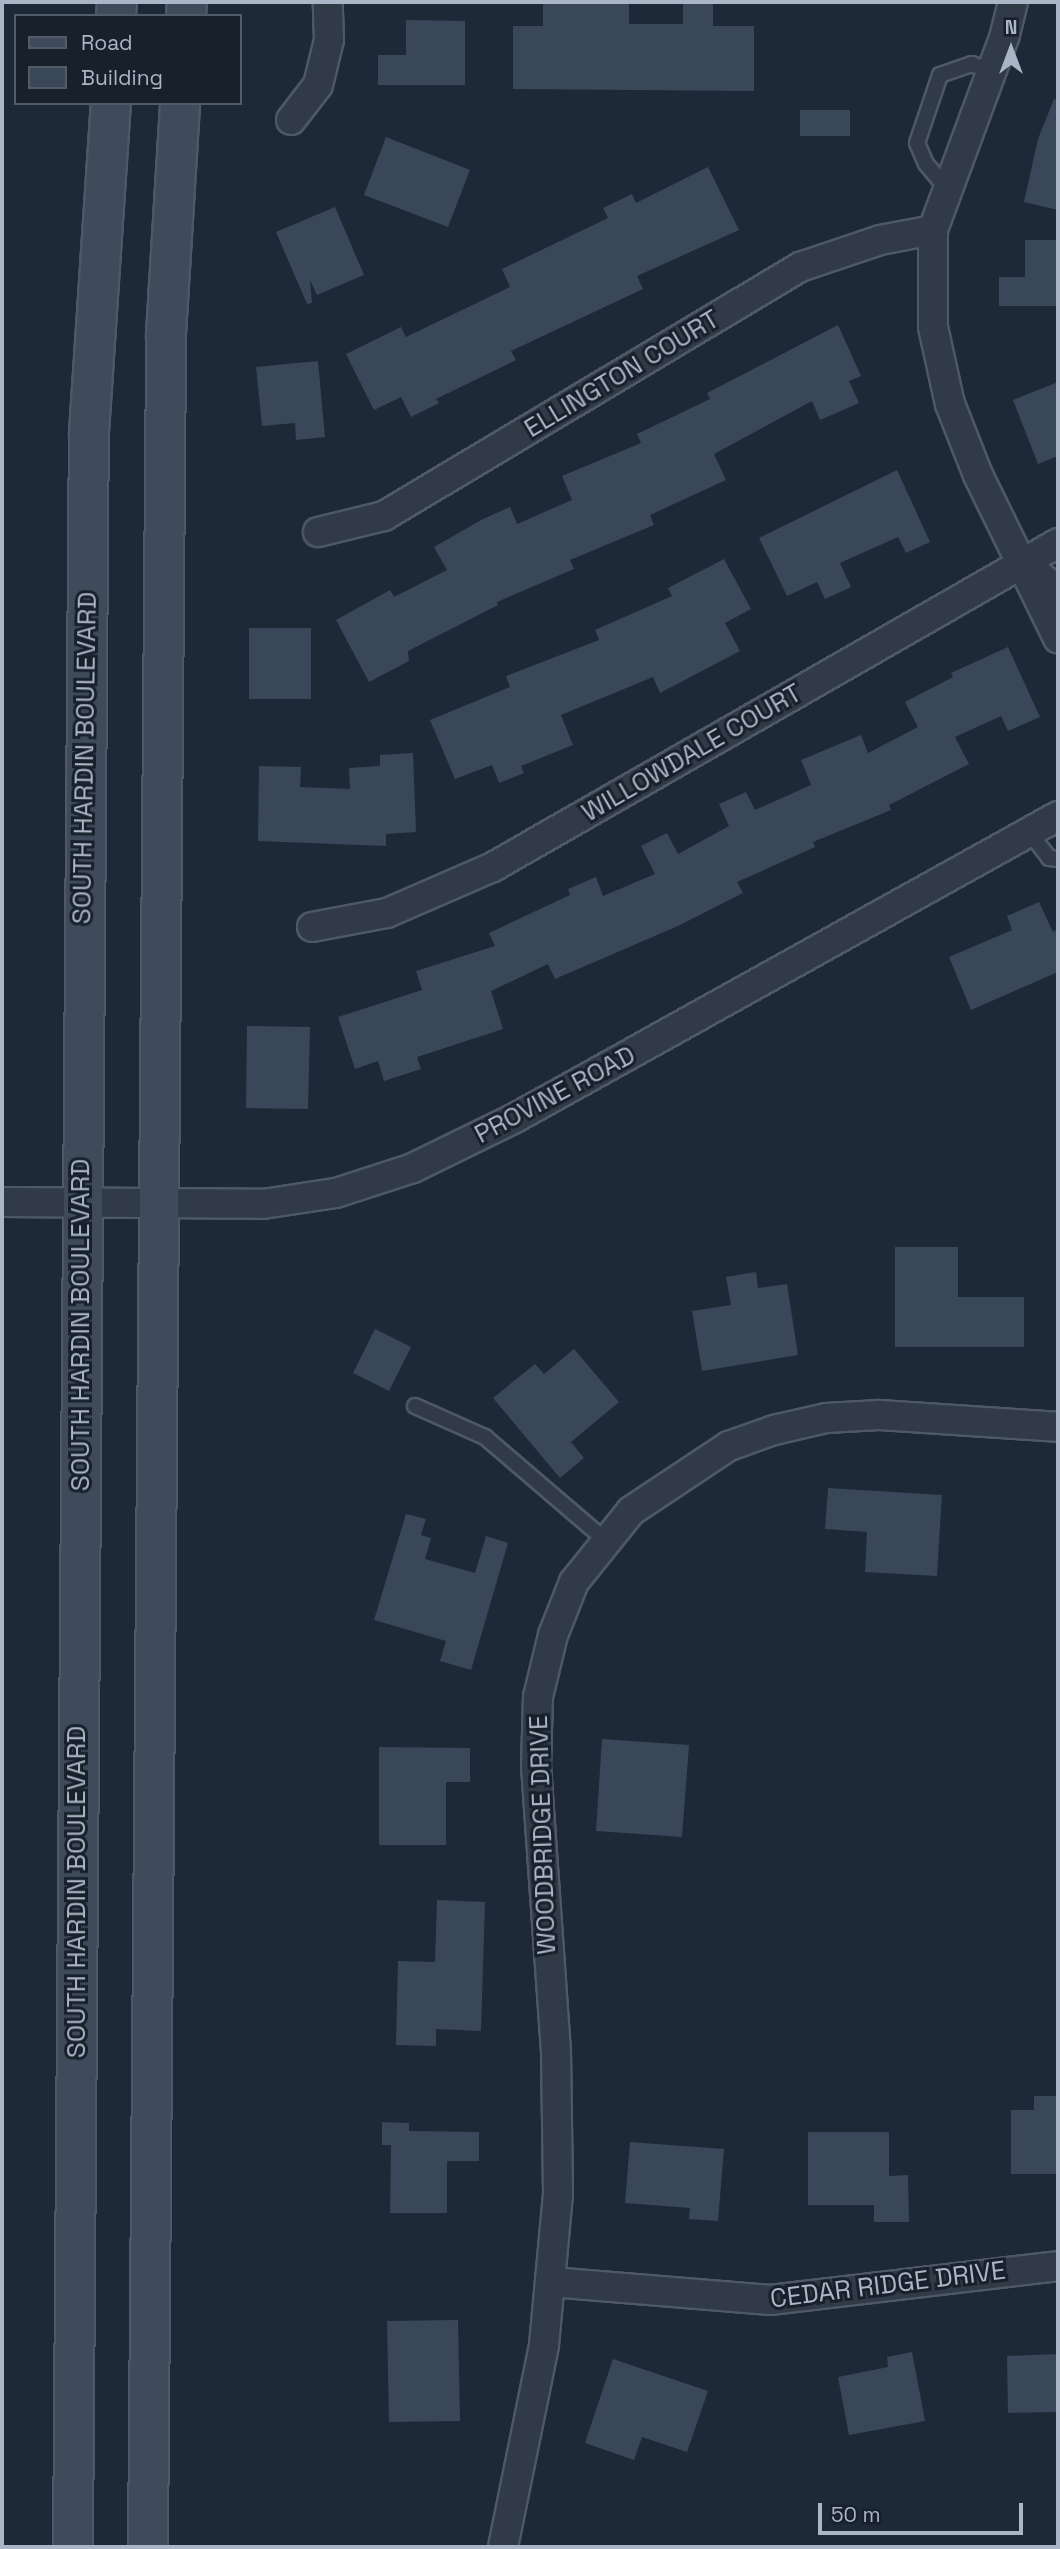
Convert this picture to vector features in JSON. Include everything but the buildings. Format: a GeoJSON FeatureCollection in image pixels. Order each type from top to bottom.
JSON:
{"type":"FeatureCollection","features":[{"type":"Feature","properties":{"kind":"main road","name":"SOUTH HARDIN BOULEVARD"},"geometry":{"type":"LineString","coordinates":[[73,2547],[81,1201],[89,432],[111,105]]}},
{"type":"Feature","properties":{"kind":"main road"},"geometry":{"type":"LineString","coordinates":[[148,2547],[166,334],[180,105]]}},
{"type":"Feature","properties":{"kind":"street"},"geometry":{"type":"LineString","coordinates":[[291,120],[318,85],[329,40],[328,2]]}},
{"type":"Feature","properties":{"kind":"street"},"geometry":{"type":"LineString","coordinates":[[1013,2],[992,72],[933,230],[933,327],[950,404],[978,475],[1024,562],[1035,596],[1058,638]]}},
{"type":"Feature","properties":{"kind":"street","name":"ELLINGTON COURT"},"geometry":{"type":"LineString","coordinates":[[318,533],[384,516],[800,267],[880,240],[933,230]]}},
{"type":"Feature","properties":{"kind":"street","name":"WILLOWDALE COURT"},"geometry":{"type":"LineString","coordinates":[[312,927],[387,913],[494,867],[1058,543]]}},
{"type":"Feature","properties":{"kind":"street"},"geometry":{"type":"LineString","coordinates":[[1024,562],[1058,592]]}},
{"type":"Feature","properties":{"kind":"street","name":"PROVINE ROAD"},"geometry":{"type":"LineString","coordinates":[[2,1202],[263,1204],[336,1193],[413,1168],[515,1118],[1058,816]]}},
{"type":"Feature","properties":{"kind":"street","name":"WOODBRIDGE DRIVE"},"geometry":{"type":"LineString","coordinates":[[503,2547],[531,2422],[551,2282],[558,2194],[556,2065],[539,1841],[538,1697],[562,1607],[604,1539],[631,1511],[682,1473],[729,1446],[774,1430],[826,1418],[879,1415],[1058,1427]]}},
{"type":"Feature","properties":{"kind":"street","name":"CEDAR RIDGE DRIVE"},"geometry":{"type":"LineString","coordinates":[[551,2282],[770,2300],[1058,2266]]}},
{"type":"Feature","properties":{"kind":"lane"},"geometry":{"type":"LineString","coordinates":[[948,190],[926,164],[917,143],[940,75],[972,64],[992,72]]}},
{"type":"Feature","properties":{"kind":"lane"},"geometry":{"type":"LineString","coordinates":[[1029,832],[1049,858],[1058,859]]}},
{"type":"Feature","properties":{"kind":"lane"},"geometry":{"type":"LineString","coordinates":[[415,1406],[456,1420],[485,1437],[604,1539]]}}]}
